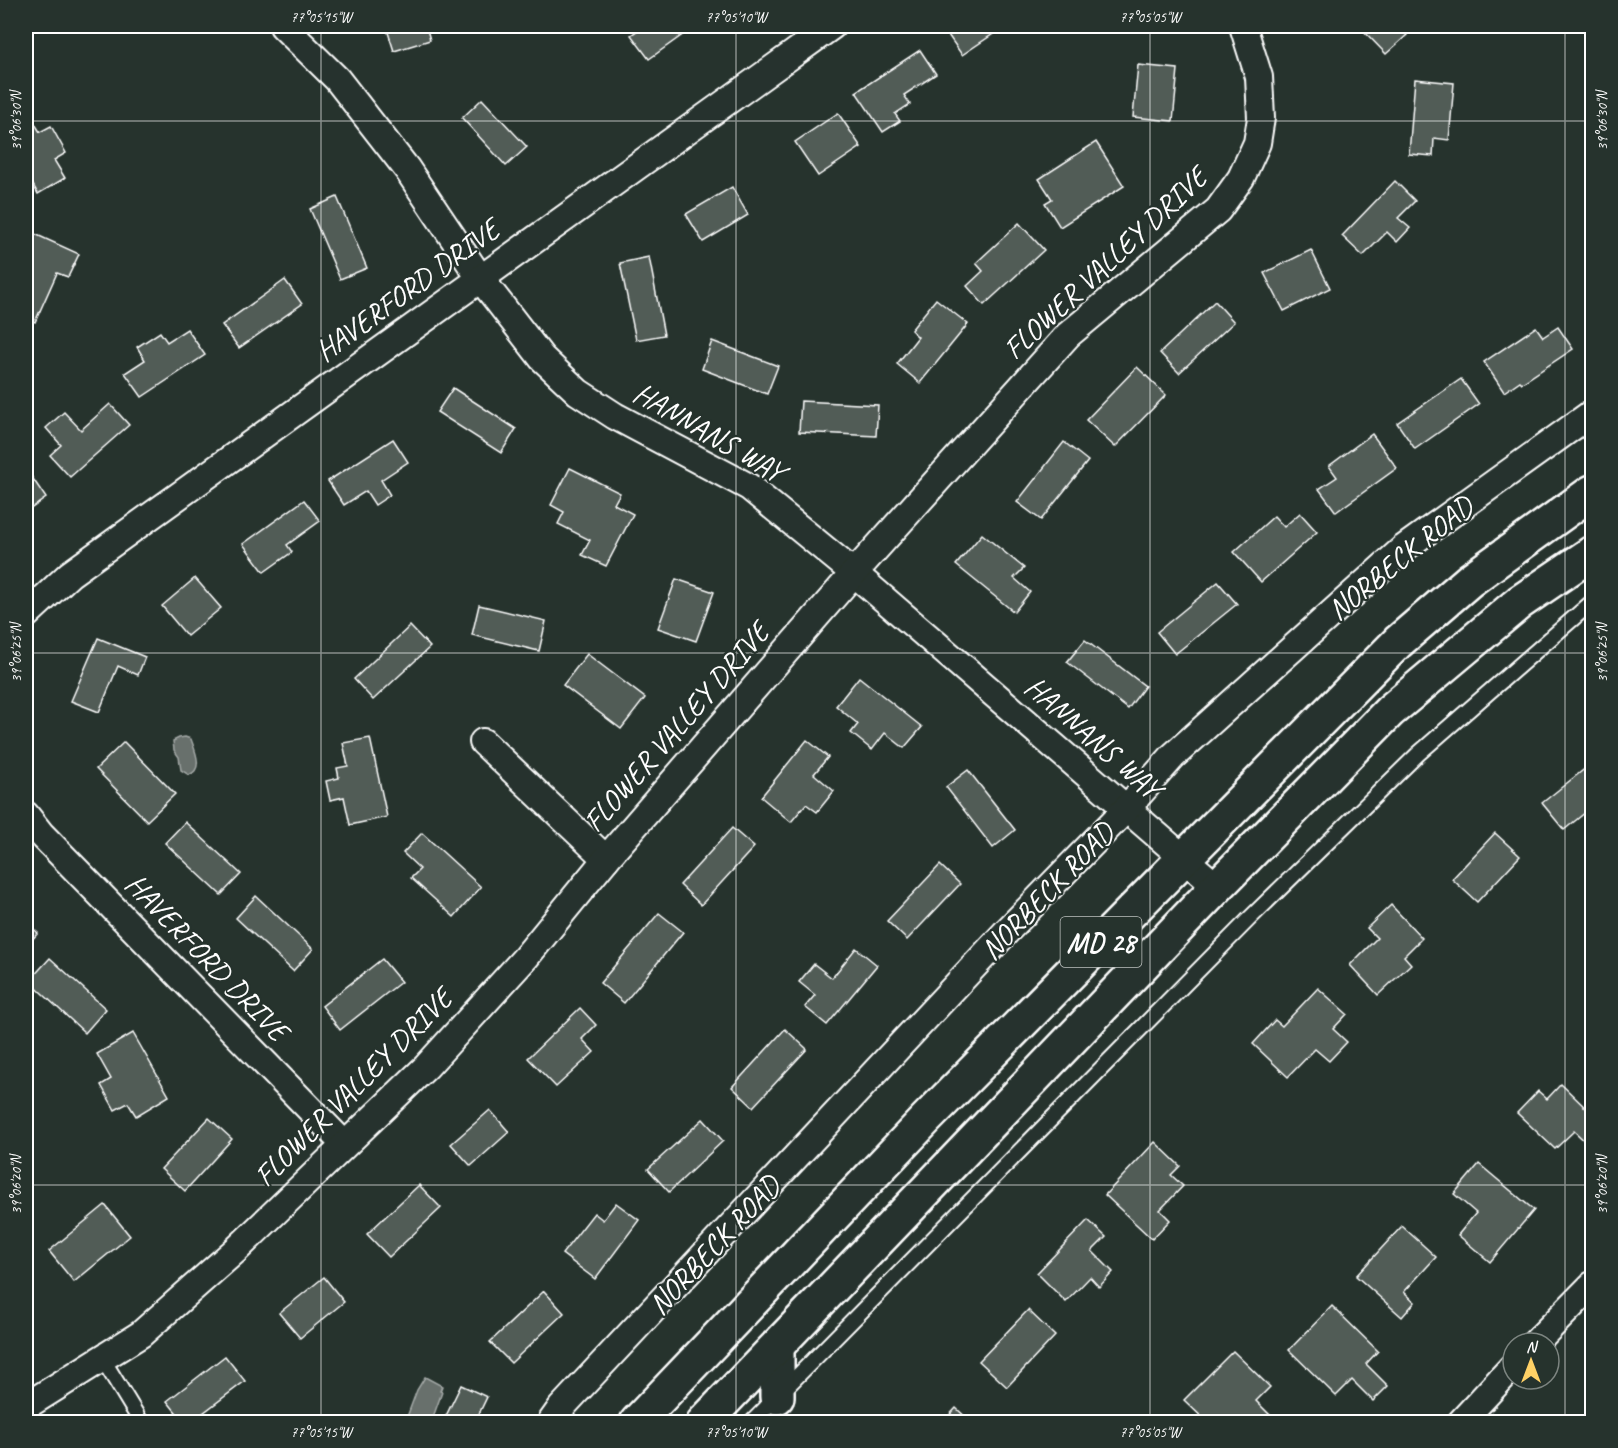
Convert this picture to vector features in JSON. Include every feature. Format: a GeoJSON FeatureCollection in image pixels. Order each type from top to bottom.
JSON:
{"type":"FeatureCollection","features":[{"type":"Feature","properties":{"kind":"main road","name":"NORBECK ROAD"},"geometry":{"type":"LineString","coordinates":[[637,1422],[926,1119],[1398,642],[1470,580],[1593,492]]}},
{"type":"Feature","properties":{"kind":"main road","name":"MD 28"},"geometry":{"type":"LineString","coordinates":[[704,1422],[1217,887],[1390,711],[1520,602],[1593,553]]}},
{"type":"Feature","properties":{"kind":"main road"},"geometry":{"type":"LineString","coordinates":[[777,1347],[777,1397]]}},
{"type":"Feature","properties":{"kind":"street","name":"HANNANS WAY"},"geometry":{"type":"LineString","coordinates":[[283,26],[337,79],[408,170],[480,278],[542,358],[578,392],[615,416],[749,487],[854,573],[1217,887]]}},
{"type":"Feature","properties":{"kind":"street","name":"HAVERFORD DRIVE"},"geometry":{"type":"LineString","coordinates":[[26,615],[70,574],[832,26]]}},
{"type":"Feature","properties":{"kind":"street","name":"FLOWER VALLEY DRIVE"},"geometry":{"type":"LineString","coordinates":[[26,1406],[141,1334],[237,1250],[426,1067],[526,957],[606,859],[854,573],[1068,335],[1218,210],[1241,178],[1257,143],[1262,118],[1259,77],[1243,26]]}},
{"type":"Feature","properties":{"kind":"street","name":"NORBECK ROAD"},"geometry":{"type":"LineString","coordinates":[[551,1422],[561,1408],[1173,756],[1404,548],[1593,413]]}},
{"type":"Feature","properties":{"kind":"street"},"geometry":{"type":"LineString","coordinates":[[483,742],[606,859]]}},
{"type":"Feature","properties":{"kind":"street","name":"HAVERFORD DRIVE"},"geometry":{"type":"LineString","coordinates":[[26,814],[49,843],[344,1144]]}},
{"type":"Feature","properties":{"kind":"street"},"geometry":{"type":"LineString","coordinates":[[1547,1331],[1593,1285]]}},
{"type":"Feature","properties":{"kind":"street"},"geometry":{"type":"LineString","coordinates":[[1461,1422],[1501,1379]]}},
{"type":"Feature","properties":{"kind":"lane"},"geometry":{"type":"LineString","coordinates":[[752,1422],[1250,918],[1384,786],[1593,602]]}},
{"type":"Feature","properties":{"kind":"lane"},"geometry":{"type":"LineString","coordinates":[[102,1358],[141,1422]]}},
{"type":"Feature","properties":{"kind":"shaded area"},"geometry":{"type":"Polygon","coordinates":[[[185,737],[191,739],[197,759],[196,769],[189,775],[181,770],[173,741],[185,737]]]}},
{"type":"Feature","properties":{"kind":"shaded area"},"geometry":{"type":"Polygon","coordinates":[[[425,1377],[442,1386],[440,1391],[442,1392],[432,1420],[422,1423],[407,1417],[417,1390],[425,1377]]]}},
{"type":"Feature","properties":{"kind":"building"},"geometry":{"type":"Polygon","coordinates":[[[386,26],[426,26],[430,40],[394,51],[386,26]]]}},
{"type":"Feature","properties":{"kind":"building"},"geometry":{"type":"Polygon","coordinates":[[[644,26],[695,26],[649,59],[631,35],[644,26]]]}},
{"type":"Feature","properties":{"kind":"building"},"geometry":{"type":"Polygon","coordinates":[[[956,26],[1005,26],[962,55],[946,32],[956,26]]]}},
{"type":"Feature","properties":{"kind":"building"},"geometry":{"type":"Polygon","coordinates":[[[1359,26],[1398,26],[1407,35],[1386,54],[1359,26]]]}},
{"type":"Feature","properties":{"kind":"building"},"geometry":{"type":"Polygon","coordinates":[[[920,50],[936,74],[904,95],[910,104],[895,114],[900,121],[883,132],[856,92],[920,50]]]}},
{"type":"Feature","properties":{"kind":"building"},"geometry":{"type":"Polygon","coordinates":[[[1138,65],[1178,69],[1173,121],[1133,117],[1138,65]]]}},
{"type":"Feature","properties":{"kind":"building"},"geometry":{"type":"Polygon","coordinates":[[[1415,79],[1454,83],[1449,140],[1434,138],[1433,156],[1409,154],[1415,79]]]}},
{"type":"Feature","properties":{"kind":"building"},"geometry":{"type":"Polygon","coordinates":[[[482,99],[527,147],[506,166],[462,118],[482,99]]]}},
{"type":"Feature","properties":{"kind":"building"},"geometry":{"type":"Polygon","coordinates":[[[27,111],[40,132],[51,126],[66,153],[54,160],[65,178],[38,194],[26,172],[27,111]]]}},
{"type":"Feature","properties":{"kind":"building"},"geometry":{"type":"Polygon","coordinates":[[[838,113],[861,147],[818,176],[795,142],[838,113]]]}},
{"type":"Feature","properties":{"kind":"building"},"geometry":{"type":"Polygon","coordinates":[[[1096,142],[1124,186],[1060,227],[1045,203],[1052,199],[1039,179],[1096,142]]]}},
{"type":"Feature","properties":{"kind":"building"},"geometry":{"type":"Polygon","coordinates":[[[1395,181],[1415,201],[1398,218],[1410,228],[1397,242],[1387,232],[1363,256],[1342,236],[1395,181]]]}},
{"type":"Feature","properties":{"kind":"building"},"geometry":{"type":"Polygon","coordinates":[[[732,187],[748,215],[703,242],[686,214],[732,187]]]}},
{"type":"Feature","properties":{"kind":"building"},"geometry":{"type":"Polygon","coordinates":[[[337,197],[367,268],[340,279],[310,209],[337,197]]]}},
{"type":"Feature","properties":{"kind":"building"},"geometry":{"type":"Polygon","coordinates":[[[1019,223],[1044,250],[984,305],[967,286],[983,271],[976,263],[1019,223]]]}},
{"type":"Feature","properties":{"kind":"building"},"geometry":{"type":"Polygon","coordinates":[[[26,230],[79,254],[68,277],[57,273],[35,322],[26,318],[26,230]]]}},
{"type":"Feature","properties":{"kind":"building"},"geometry":{"type":"Polygon","coordinates":[[[1311,250],[1330,288],[1284,311],[1264,273],[1311,250]]]}},
{"type":"Feature","properties":{"kind":"building"},"geometry":{"type":"Polygon","coordinates":[[[649,257],[664,335],[636,340],[620,263],[649,257]]]}},
{"type":"Feature","properties":{"kind":"building"},"geometry":{"type":"Polygon","coordinates":[[[285,280],[302,304],[239,348],[222,325],[285,280]]]}},
{"type":"Feature","properties":{"kind":"building"},"geometry":{"type":"Polygon","coordinates":[[[936,299],[968,324],[920,383],[897,364],[918,337],[911,330],[936,299]]]}},
{"type":"Feature","properties":{"kind":"building"},"geometry":{"type":"Polygon","coordinates":[[[1215,301],[1234,322],[1179,373],[1160,353],[1215,301]]]}},
{"type":"Feature","properties":{"kind":"building"},"geometry":{"type":"Polygon","coordinates":[[[1536,327],[1543,337],[1558,327],[1573,349],[1522,383],[1520,381],[1504,392],[1484,362],[1536,327]]]}},
{"type":"Feature","properties":{"kind":"building"},"geometry":{"type":"Polygon","coordinates":[[[187,329],[205,355],[142,397],[125,373],[145,360],[137,347],[160,332],[167,342],[187,329]]]}},
{"type":"Feature","properties":{"kind":"building"},"geometry":{"type":"Polygon","coordinates":[[[712,341],[778,366],[767,394],[702,369],[712,341]]]}},
{"type":"Feature","properties":{"kind":"building"},"geometry":{"type":"Polygon","coordinates":[[[1137,367],[1166,395],[1115,447],[1086,420],[1137,367]]]}},
{"type":"Feature","properties":{"kind":"building"},"geometry":{"type":"Polygon","coordinates":[[[1461,379],[1479,404],[1415,449],[1397,423],[1461,379]]]}},
{"type":"Feature","properties":{"kind":"building"},"geometry":{"type":"Polygon","coordinates":[[[453,388],[516,429],[501,453],[437,412],[453,388]]]}},
{"type":"Feature","properties":{"kind":"building"},"geometry":{"type":"Polygon","coordinates":[[[801,401],[878,405],[876,436],[799,432],[801,401]]]}},
{"type":"Feature","properties":{"kind":"building"},"geometry":{"type":"Polygon","coordinates":[[[110,404],[129,425],[70,477],[50,455],[61,445],[46,428],[64,412],[81,430],[110,404]]]}},
{"type":"Feature","properties":{"kind":"building"},"geometry":{"type":"Polygon","coordinates":[[[1372,434],[1397,468],[1336,512],[1319,489],[1337,477],[1329,466],[1372,434]]]}},
{"type":"Feature","properties":{"kind":"building"},"geometry":{"type":"Polygon","coordinates":[[[393,439],[408,462],[381,480],[390,495],[375,505],[366,491],[344,505],[328,481],[393,439]]]}},
{"type":"Feature","properties":{"kind":"building"},"geometry":{"type":"Polygon","coordinates":[[[1064,442],[1088,461],[1041,520],[1017,502],[1064,442]]]}},
{"type":"Feature","properties":{"kind":"building"},"geometry":{"type":"Polygon","coordinates":[[[570,468],[620,493],[614,504],[633,514],[606,566],[582,555],[590,540],[558,524],[564,512],[551,505],[570,468]]]}},
{"type":"Feature","properties":{"kind":"building"},"geometry":{"type":"Polygon","coordinates":[[[29,473],[46,498],[26,512],[26,475],[29,473]]]}},
{"type":"Feature","properties":{"kind":"building"},"geometry":{"type":"Polygon","coordinates":[[[304,500],[320,521],[287,545],[292,552],[264,572],[243,544],[304,500]]]}},
{"type":"Feature","properties":{"kind":"building"},"geometry":{"type":"Polygon","coordinates":[[[1300,513],[1317,532],[1261,582],[1234,552],[1274,516],[1284,527],[1300,513]]]}},
{"type":"Feature","properties":{"kind":"building"},"geometry":{"type":"Polygon","coordinates":[[[982,534],[1024,568],[1014,578],[1030,592],[1014,612],[956,565],[982,534]]]}},
{"type":"Feature","properties":{"kind":"building"},"geometry":{"type":"Polygon","coordinates":[[[195,578],[221,608],[187,636],[162,606],[195,578]]]}},
{"type":"Feature","properties":{"kind":"building"},"geometry":{"type":"Polygon","coordinates":[[[676,579],[714,592],[696,641],[658,628],[676,579]]]}},
{"type":"Feature","properties":{"kind":"building"},"geometry":{"type":"Polygon","coordinates":[[[1218,582],[1237,604],[1175,654],[1157,632],[1218,582]]]}},
{"type":"Feature","properties":{"kind":"building"},"geometry":{"type":"Polygon","coordinates":[[[479,605],[546,621],[539,651],[472,635],[479,605]]]}},
{"type":"Feature","properties":{"kind":"building"},"geometry":{"type":"Polygon","coordinates":[[[410,626],[430,647],[373,700],[354,679],[410,626]]]}},
{"type":"Feature","properties":{"kind":"building"},"geometry":{"type":"Polygon","coordinates":[[[98,638],[145,657],[138,675],[118,666],[99,712],[71,701],[98,638]]]}},
{"type":"Feature","properties":{"kind":"building"},"geometry":{"type":"Polygon","coordinates":[[[1085,640],[1145,686],[1128,709],[1067,662],[1085,640]]]}},
{"type":"Feature","properties":{"kind":"building"},"geometry":{"type":"Polygon","coordinates":[[[587,654],[645,698],[621,729],[563,685],[587,654]]]}},
{"type":"Feature","properties":{"kind":"building"},"geometry":{"type":"Polygon","coordinates":[[[859,677],[922,727],[904,748],[885,733],[872,750],[851,733],[858,724],[836,706],[859,677]]]}},
{"type":"Feature","properties":{"kind":"building"},"geometry":{"type":"Polygon","coordinates":[[[370,738],[387,817],[350,825],[344,797],[330,800],[326,781],[339,778],[337,768],[348,766],[343,743],[370,738]]]}},
{"type":"Feature","properties":{"kind":"building"},"geometry":{"type":"Polygon","coordinates":[[[807,740],[828,757],[814,774],[834,791],[817,812],[806,804],[791,822],[761,797],[807,740]]]}},
{"type":"Feature","properties":{"kind":"building"},"geometry":{"type":"Polygon","coordinates":[[[124,742],[175,794],[147,821],[96,769],[124,742]]]}},
{"type":"Feature","properties":{"kind":"building"},"geometry":{"type":"Polygon","coordinates":[[[1592,763],[1592,807],[1564,830],[1542,803],[1592,763]]]}},
{"type":"Feature","properties":{"kind":"building"},"geometry":{"type":"Polygon","coordinates":[[[968,770],[1015,830],[993,848],[946,787],[968,770]]]}},
{"type":"Feature","properties":{"kind":"building"},"geometry":{"type":"Polygon","coordinates":[[[185,822],[241,874],[221,895],[165,843],[185,822]]]}},
{"type":"Feature","properties":{"kind":"building"},"geometry":{"type":"Polygon","coordinates":[[[732,828],[754,847],[701,905],[680,885],[732,828]]]}},
{"type":"Feature","properties":{"kind":"building"},"geometry":{"type":"Polygon","coordinates":[[[422,833],[481,887],[454,917],[411,878],[420,869],[403,853],[422,833]]]}},
{"type":"Feature","properties":{"kind":"building"},"geometry":{"type":"Polygon","coordinates":[[[1495,833],[1520,856],[1477,902],[1452,879],[1495,833]]]}},
{"type":"Feature","properties":{"kind":"building"},"geometry":{"type":"Polygon","coordinates":[[[940,865],[960,884],[907,940],[887,921],[940,865]]]}},
{"type":"Feature","properties":{"kind":"building"},"geometry":{"type":"Polygon","coordinates":[[[256,896],[313,949],[293,971],[236,918],[256,896]]]}},
{"type":"Feature","properties":{"kind":"building"},"geometry":{"type":"Polygon","coordinates":[[[1391,905],[1422,938],[1404,956],[1411,964],[1378,995],[1350,965],[1377,938],[1367,928],[1391,905]]]}},
{"type":"Feature","properties":{"kind":"building"},"geometry":{"type":"Polygon","coordinates":[[[659,913],[683,932],[624,1003],[600,983],[659,913]]]}},
{"type":"Feature","properties":{"kind":"building"},"geometry":{"type":"Polygon","coordinates":[[[26,922],[38,933],[26,946],[26,922]]]}},
{"type":"Feature","properties":{"kind":"building"},"geometry":{"type":"Polygon","coordinates":[[[856,948],[877,965],[827,1025],[805,1007],[815,995],[799,982],[814,964],[832,978],[856,948]]]}},
{"type":"Feature","properties":{"kind":"building"},"geometry":{"type":"Polygon","coordinates":[[[50,958],[106,1009],[85,1033],[29,981],[50,958]]]}},
{"type":"Feature","properties":{"kind":"building"},"geometry":{"type":"Polygon","coordinates":[[[382,959],[401,982],[340,1030],[322,1006],[382,959]]]}},
{"type":"Feature","properties":{"kind":"building"},"geometry":{"type":"Polygon","coordinates":[[[1318,988],[1347,1014],[1333,1029],[1347,1042],[1329,1061],[1315,1049],[1288,1077],[1253,1044],[1275,1020],[1282,1026],[1318,988]]]}},
{"type":"Feature","properties":{"kind":"building"},"geometry":{"type":"Polygon","coordinates":[[[580,1008],[596,1025],[582,1039],[594,1052],[556,1087],[528,1058],[580,1008]]]}},
{"type":"Feature","properties":{"kind":"building"},"geometry":{"type":"Polygon","coordinates":[[[785,1029],[807,1049],[753,1107],[732,1087],[785,1029]]]}},
{"type":"Feature","properties":{"kind":"building"},"geometry":{"type":"Polygon","coordinates":[[[133,1033],[169,1096],[136,1116],[128,1103],[115,1110],[101,1085],[111,1079],[97,1054],[133,1033]]]}},
{"type":"Feature","properties":{"kind":"building"},"geometry":{"type":"Polygon","coordinates":[[[1561,1084],[1592,1114],[1592,1143],[1590,1146],[1574,1131],[1555,1149],[1517,1113],[1538,1091],[1547,1099],[1561,1084]]]}},
{"type":"Feature","properties":{"kind":"building"},"geometry":{"type":"Polygon","coordinates":[[[490,1110],[509,1132],[471,1166],[451,1144],[490,1110]]]}},
{"type":"Feature","properties":{"kind":"building"},"geometry":{"type":"Polygon","coordinates":[[[209,1118],[232,1139],[185,1191],[161,1169],[209,1118]]]}},
{"type":"Feature","properties":{"kind":"building"},"geometry":{"type":"Polygon","coordinates":[[[703,1119],[723,1141],[669,1192],[648,1169],[703,1119]]]}},
{"type":"Feature","properties":{"kind":"building"},"geometry":{"type":"Polygon","coordinates":[[[1155,1142],[1180,1166],[1171,1175],[1183,1186],[1160,1210],[1170,1220],[1152,1239],[1105,1195],[1155,1142]]]}},
{"type":"Feature","properties":{"kind":"building"},"geometry":{"type":"Polygon","coordinates":[[[1479,1164],[1534,1210],[1490,1262],[1458,1235],[1476,1213],[1454,1194],[1479,1164]]]}},
{"type":"Feature","properties":{"kind":"building"},"geometry":{"type":"Polygon","coordinates":[[[419,1185],[441,1208],[389,1257],[367,1234],[419,1185]]]}},
{"type":"Feature","properties":{"kind":"building"},"geometry":{"type":"Polygon","coordinates":[[[616,1203],[639,1220],[595,1279],[562,1254],[594,1213],[603,1220],[616,1203]]]}},
{"type":"Feature","properties":{"kind":"building"},"geometry":{"type":"Polygon","coordinates":[[[105,1205],[130,1236],[74,1282],[49,1251],[105,1205]]]}},
{"type":"Feature","properties":{"kind":"building"},"geometry":{"type":"Polygon","coordinates":[[[1088,1220],[1106,1237],[1092,1251],[1113,1272],[1099,1287],[1090,1277],[1066,1302],[1037,1273],[1088,1220]]]}},
{"type":"Feature","properties":{"kind":"building"},"geometry":{"type":"Polygon","coordinates":[[[1402,1226],[1436,1257],[1404,1292],[1415,1302],[1402,1317],[1356,1276],[1402,1226]]]}},
{"type":"Feature","properties":{"kind":"building"},"geometry":{"type":"Polygon","coordinates":[[[324,1277],[344,1302],[300,1338],[279,1313],[324,1277]]]}},
{"type":"Feature","properties":{"kind":"building"},"geometry":{"type":"Polygon","coordinates":[[[544,1291],[564,1313],[511,1363],[490,1342],[544,1291]]]}},
{"type":"Feature","properties":{"kind":"building"},"geometry":{"type":"Polygon","coordinates":[[[1332,1306],[1378,1351],[1366,1364],[1388,1386],[1373,1401],[1352,1380],[1336,1396],[1289,1350],[1332,1306]]]}},
{"type":"Feature","properties":{"kind":"building"},"geometry":{"type":"Polygon","coordinates":[[[1028,1310],[1055,1336],[1007,1387],[979,1361],[1028,1310]]]}},
{"type":"Feature","properties":{"kind":"building"},"geometry":{"type":"Polygon","coordinates":[[[1233,1351],[1270,1387],[1256,1401],[1272,1417],[1266,1422],[1207,1422],[1184,1400],[1233,1351]]]}},
{"type":"Feature","properties":{"kind":"building"},"geometry":{"type":"Polygon","coordinates":[[[225,1356],[245,1381],[191,1422],[184,1422],[167,1401],[225,1356]]]}},
{"type":"Feature","properties":{"kind":"building"},"geometry":{"type":"Polygon","coordinates":[[[461,1385],[487,1397],[475,1422],[443,1422],[461,1385]]]}},
{"type":"Feature","properties":{"kind":"building"},"geometry":{"type":"Polygon","coordinates":[[[956,1408],[971,1422],[943,1422],[956,1408]]]}}]}
